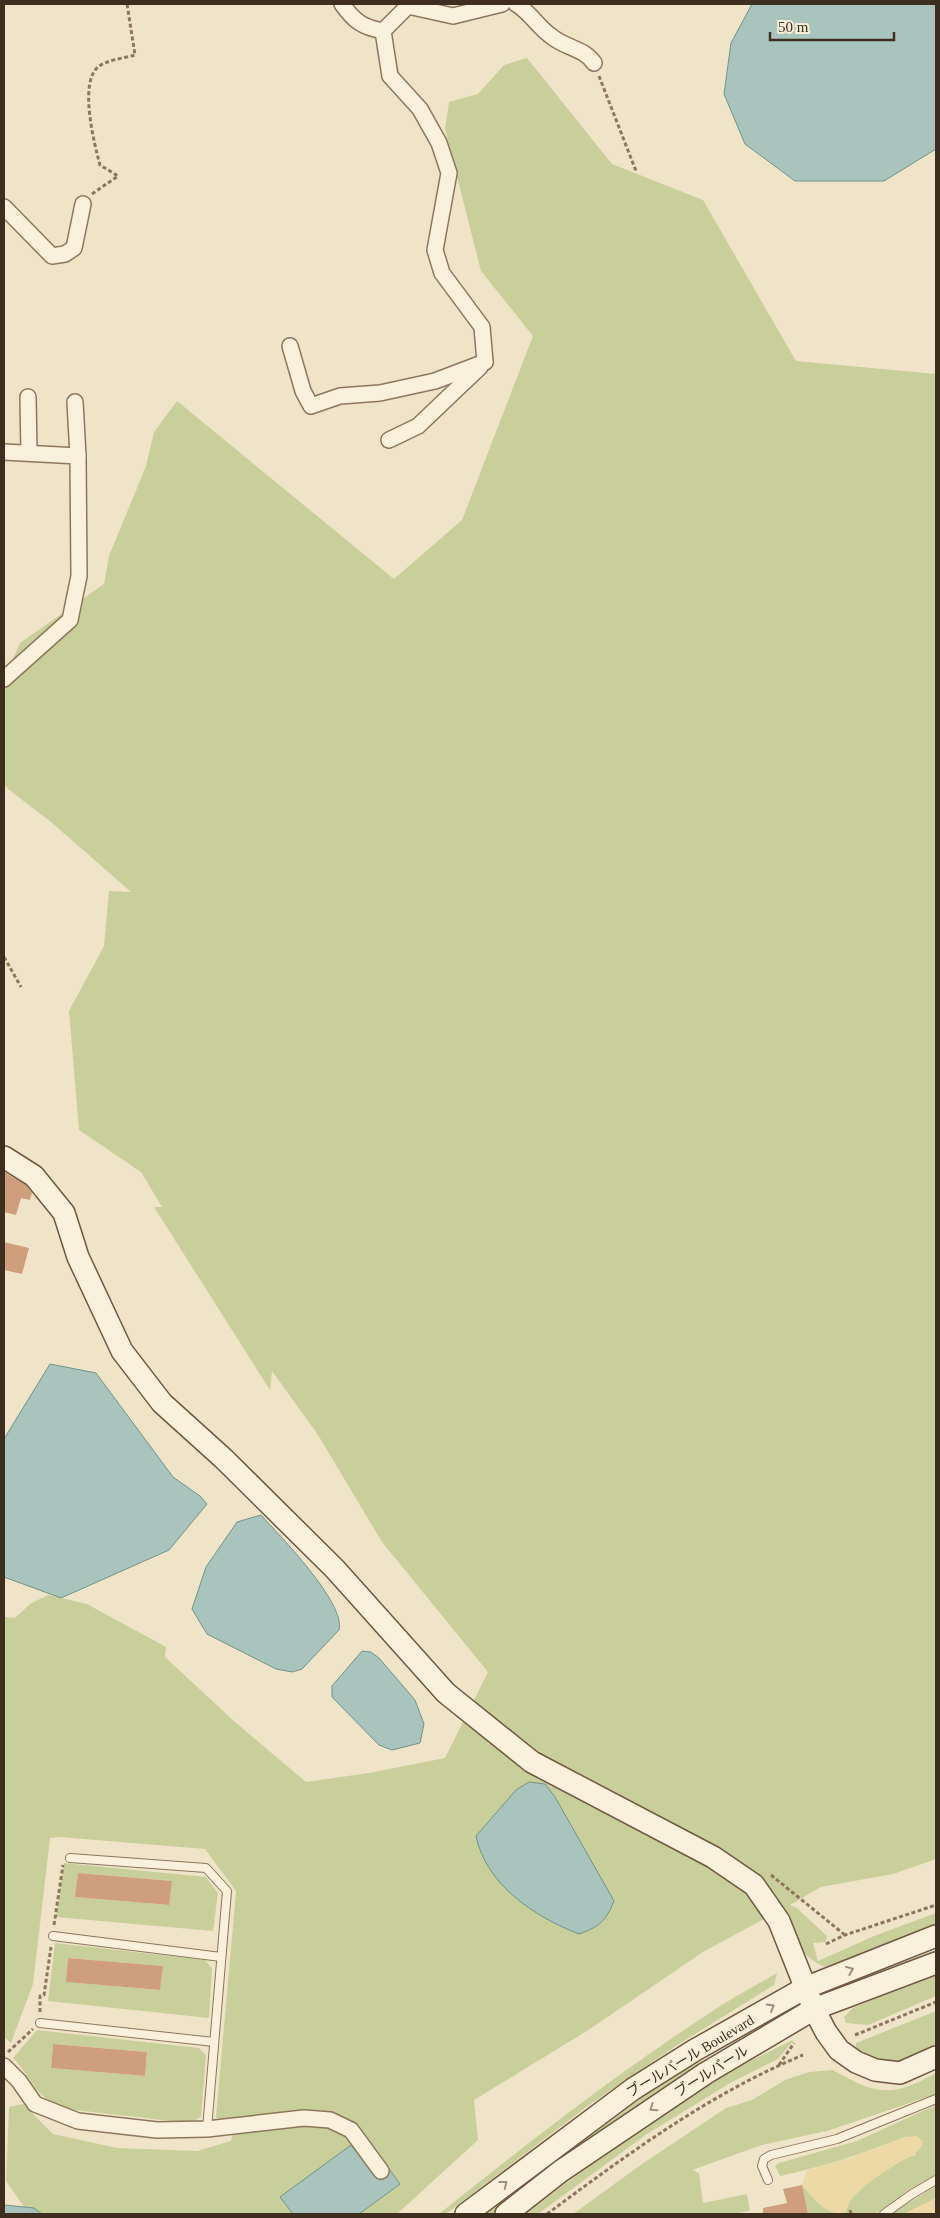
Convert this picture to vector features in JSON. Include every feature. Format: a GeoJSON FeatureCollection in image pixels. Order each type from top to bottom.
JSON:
{"type":"FeatureCollection","features":[{"type":"Feature","properties":{"kind":"street"},"geometry":{"type":"LineString","coordinates":[[342,4],[348,13],[364,27],[383,30]]}},
{"type":"Feature","properties":{"kind":"street"},"geometry":{"type":"LineString","coordinates":[[383,30],[409,5],[453,16],[502,4]]}},
{"type":"Feature","properties":{"kind":"street"},"geometry":{"type":"LineString","coordinates":[[516,4],[522,7],[535,23],[552,38],[588,54],[594,63]]}},
{"type":"Feature","properties":{"kind":"street"},"geometry":{"type":"LineString","coordinates":[[383,30],[390,76],[420,109],[439,143],[449,173],[435,250],[442,273],[482,328],[484,362],[418,426],[390,440]]}},
{"type":"Feature","properties":{"kind":"street"},"geometry":{"type":"LineString","coordinates":[[4,209],[52,256],[65,254],[74,248],[83,204]]}},
{"type":"Feature","properties":{"kind":"street"},"geometry":{"type":"LineString","coordinates":[[290,346],[303,391],[311,406],[340,396],[380,393],[435,380],[484,362]]}},
{"type":"Feature","properties":{"kind":"street"},"geometry":{"type":"LineString","coordinates":[[28,397],[29,453]]}},
{"type":"Feature","properties":{"kind":"street"},"geometry":{"type":"LineString","coordinates":[[4,679],[70,620],[79,576],[78,456],[75,402]]}},
{"type":"Feature","properties":{"kind":"street"},"geometry":{"type":"LineString","coordinates":[[4,452],[78,456]]}},
{"type":"Feature","properties":{"kind":"street"},"geometry":{"type":"LineString","coordinates":[[4,1157],[34,1176],[64,1213],[78,1257],[122,1351],[162,1403],[224,1458],[335,1568],[446,1693],[532,1762],[713,1858],[754,1885],[779,1922],[814,2009],[826,2032],[839,2050],[856,2062],[875,2070],[900,2073],[936,2057]]}},
{"type":"Feature","properties":{"kind":"street","name":"ブールバール Boulevard"},"geometry":{"type":"LineString","coordinates":[[466,2214],[633,2089],[805,1988],[936,1936]]}},
{"type":"Feature","properties":{"kind":"street","name":"ブールバール"},"geometry":{"type":"LineString","coordinates":[[506,2214],[561,2171],[706,2073],[814,2009],[936,1963]]}},
{"type":"Feature","properties":{"kind":"street"},"geometry":{"type":"LineString","coordinates":[[4,2066],[19,2080],[35,2104],[78,2121],[157,2130],[207,2129],[304,2118],[330,2120],[351,2130],[381,2171]]}},
{"type":"Feature","properties":{"kind":"lane"},"geometry":{"type":"LineString","coordinates":[[70,1858],[206,1868],[227,1891],[207,2129]]}},
{"type":"Feature","properties":{"kind":"lane"},"geometry":{"type":"LineString","coordinates":[[53,1936],[222,1956]]}},
{"type":"Feature","properties":{"kind":"lane"},"geometry":{"type":"LineString","coordinates":[[40,2023],[214,2042]]}},
{"type":"Feature","properties":{"kind":"lane"},"geometry":{"type":"LineString","coordinates":[[768,2180],[762,2166],[764,2159],[771,2155],[836,2138],[936,2099]]}},
{"type":"Feature","properties":{"kind":"lane"},"geometry":{"type":"LineString","coordinates":[[884,2214],[936,2180]]}},
{"type":"Feature","properties":{"kind":"path"},"geometry":{"type":"LineString","coordinates":[[83,204],[90,196],[118,176],[100,165],[94,141],[90,80],[99,66],[135,55],[126,4]]}},
{"type":"Feature","properties":{"kind":"path"},"geometry":{"type":"LineString","coordinates":[[594,63],[636,171]]}},
{"type":"Feature","properties":{"kind":"path"},"geometry":{"type":"LineString","coordinates":[[4,957],[21,987]]}},
{"type":"Feature","properties":{"kind":"path"},"geometry":{"type":"LineString","coordinates":[[768,1873],[844,1935]]}},
{"type":"Feature","properties":{"kind":"path"},"geometry":{"type":"LineString","coordinates":[[826,1944],[844,1935],[936,1905]]}},
{"type":"Feature","properties":{"kind":"path"},"geometry":{"type":"LineString","coordinates":[[855,2035],[936,2002]]}},
{"type":"Feature","properties":{"kind":"path"},"geometry":{"type":"LineString","coordinates":[[4,2056],[40,2023]]}},
{"type":"Feature","properties":{"kind":"path"},"geometry":{"type":"LineString","coordinates":[[779,2065],[799,2036]]}},
{"type":"Feature","properties":{"kind":"path"},"geometry":{"type":"LineString","coordinates":[[547,2214],[677,2120],[779,2065],[803,2055]]}},
{"type":"Feature","properties":{"kind":"path"},"geometry":{"type":"LineString","coordinates":[[850,2210],[851,2214]]}},
{"type":"Feature","properties":{"kind":"green space"},"geometry":{"type":"Polygon","coordinates":[[[527,58],[612,164],[703,200],[796,361],[936,374],[936,1859],[893,1874],[821,1887],[790,1905],[797,1908],[827,1936],[826,1942],[813,1943],[818,1961],[874,1936],[936,1913],[936,1927],[825,1967],[816,1963],[802,1951],[777,1912],[703,1952],[590,2029],[474,2100],[478,2140],[397,2214],[359,2214],[400,2184],[387,2167],[374,2176],[281,2197],[293,2214],[37,2214],[24,2207],[6,2181],[9,2107],[23,2104],[53,2134],[117,2148],[197,2151],[231,2141],[237,2120],[223,2125],[216,2117],[236,1891],[205,1849],[59,1837],[50,1838],[33,1984],[11,2043],[4,2037],[4,1617],[15,1618],[30,1604],[48,1595],[87,1604],[166,1647],[165,1657],[235,1722],[306,1782],[369,1773],[445,1758],[488,1672],[382,1542],[318,1435],[272,1371],[270,1390],[154,1207],[162,1207],[141,1172],[79,1130],[69,1011],[104,946],[109,891],[131,892],[51,822],[8,789],[4,783],[4,679],[20,643],[104,584],[109,556],[146,466],[154,432],[177,401],[394,579],[462,520],[533,336],[481,271],[445,129],[449,102],[478,94],[504,65],[527,58]]]}},
{"type":"Feature","properties":{"kind":"green space"},"geometry":{"type":"Polygon","coordinates":[[[64,1863],[206,1877],[218,1893],[213,1931],[56,1917],[64,1863]],[[78,1873],[76,1897],[169,1905],[171,1881],[78,1873]]]}},
{"type":"Feature","properties":{"kind":"green space"},"geometry":{"type":"Polygon","coordinates":[[[55,1943],[205,1960],[212,1968],[209,2018],[48,2001],[55,1943]],[[68,1958],[67,1982],[160,1990],[162,1966],[68,1958]]]}},
{"type":"Feature","properties":{"kind":"green space"},"geometry":{"type":"Polygon","coordinates":[[[777,1973],[774,1985],[676,2046],[589,2105],[446,2214],[439,2214],[536,2137],[636,2063],[714,2010],[777,1973]]]}},
{"type":"Feature","properties":{"kind":"green space"},"geometry":{"type":"Polygon","coordinates":[[[936,1973],[936,1996],[868,2025],[846,2023],[844,2017],[853,2008],[936,1973]]]}},
{"type":"Feature","properties":{"kind":"green space"},"geometry":{"type":"Polygon","coordinates":[[[936,2011],[936,2050],[893,2067],[856,2054],[856,2043],[936,2011]]]}},
{"type":"Feature","properties":{"kind":"green space"},"geometry":{"type":"Polygon","coordinates":[[[37,2030],[199,2048],[206,2055],[201,2117],[189,2123],[66,2109],[55,2105],[41,2094],[13,2058],[37,2030]],[[53,2044],[51,2068],[145,2076],[147,2052],[53,2044]]]}},
{"type":"Feature","properties":{"kind":"green space"},"geometry":{"type":"Polygon","coordinates":[[[792,2040],[778,2059],[732,2082],[647,2134],[538,2214],[525,2214],[611,2149],[678,2102],[723,2075],[792,2040]]]}},
{"type":"Feature","properties":{"kind":"green space"},"geometry":{"type":"Polygon","coordinates":[[[713,2056],[493,2214],[479,2214],[652,2086],[713,2056]]]}},
{"type":"Feature","properties":{"kind":"green space"},"geometry":{"type":"Polygon","coordinates":[[[833,2070],[861,2085],[884,2090],[907,2087],[936,2073],[936,2094],[827,2131],[762,2145],[692,2170],[699,2173],[703,2203],[747,2194],[750,2211],[732,2214],[573,2214],[642,2164],[726,2108],[752,2100],[785,2080],[809,2072],[833,2070]]]}},
{"type":"Feature","properties":{"kind":"green space"},"geometry":{"type":"Polygon","coordinates":[[[936,2105],[936,2174],[907,2191],[876,2214],[843,2214],[850,2201],[871,2180],[898,2162],[916,2155],[905,2137],[843,2159],[780,2176],[775,2166],[779,2163],[857,2141],[936,2105]]]}},
{"type":"Feature","properties":{"kind":"green space"},"geometry":{"type":"Polygon","coordinates":[[[802,2185],[816,2201],[838,2214],[808,2214],[802,2185]]]}},
{"type":"Feature","properties":{"kind":"green space"},"geometry":{"type":"Polygon","coordinates":[[[936,2186],[936,2198],[904,2214],[891,2214],[936,2186]]]}},
{"type":"Feature","properties":{"kind":"sand"},"geometry":{"type":"Polygon","coordinates":[[[917,2136],[923,2141],[919,2150],[864,2186],[850,2201],[843,2214],[825,2208],[802,2185],[807,2170],[850,2158],[905,2137],[917,2136]]]}},
{"type":"Feature","properties":{"kind":"sand"},"geometry":{"type":"Polygon","coordinates":[[[936,2198],[936,2214],[904,2214],[936,2198]]]}},
{"type":"Feature","properties":{"kind":"water"},"geometry":{"type":"Polygon","coordinates":[[[752,4],[936,4],[936,149],[884,181],[795,181],[745,144],[724,94],[731,43],[752,4]]]}},
{"type":"Feature","properties":{"kind":"water"},"geometry":{"type":"Polygon","coordinates":[[[50,1364],[96,1373],[173,1477],[200,1496],[207,1504],[169,1550],[61,1598],[4,1577],[4,1439],[50,1364]]]}},
{"type":"Feature","properties":{"kind":"water"},"geometry":{"type":"Polygon","coordinates":[[[261,1515],[322,1587],[332,1603],[338,1618],[339,1630],[302,1669],[292,1672],[276,1669],[207,1634],[192,1609],[206,1567],[237,1522],[261,1515]]]}},
{"type":"Feature","properties":{"kind":"water"},"geometry":{"type":"Polygon","coordinates":[[[362,1651],[371,1652],[379,1658],[415,1700],[424,1724],[420,1743],[392,1750],[379,1745],[332,1697],[332,1686],[362,1651]]]}},
{"type":"Feature","properties":{"kind":"water"},"geometry":{"type":"Polygon","coordinates":[[[529,1782],[545,1784],[555,1797],[614,1901],[608,1914],[597,1926],[579,1934],[546,1918],[515,1897],[501,1884],[481,1854],[476,1836],[516,1790],[529,1782]]]}},
{"type":"Feature","properties":{"kind":"water"},"geometry":{"type":"Polygon","coordinates":[[[351,2145],[374,2175],[387,2166],[400,2184],[359,2214],[293,2214],[280,2197],[351,2145]]]}},
{"type":"Feature","properties":{"kind":"water"},"geometry":{"type":"Polygon","coordinates":[[[4,2205],[34,2208],[42,2214],[4,2214],[4,2205]]]}},
{"type":"Feature","properties":{"kind":"building"},"geometry":{"type":"Polygon","coordinates":[[[4,1172],[26,1185],[32,1193],[30,1200],[21,1198],[16,1215],[4,1212],[4,1172]]]}},
{"type":"Feature","properties":{"kind":"building"},"geometry":{"type":"Polygon","coordinates":[[[4,1242],[29,1248],[22,1274],[4,1270],[4,1242]]]}},
{"type":"Feature","properties":{"kind":"building"},"geometry":{"type":"Polygon","coordinates":[[[78,1873],[172,1881],[169,1905],[75,1897],[78,1873]]]}},
{"type":"Feature","properties":{"kind":"building"},"geometry":{"type":"Polygon","coordinates":[[[68,1958],[163,1966],[160,1990],[66,1982],[68,1958]]]}},
{"type":"Feature","properties":{"kind":"building"},"geometry":{"type":"Polygon","coordinates":[[[53,2044],[147,2052],[145,2076],[51,2068],[53,2044]]]}},
{"type":"Feature","properties":{"kind":"building"},"geometry":{"type":"Polygon","coordinates":[[[802,2185],[808,2214],[763,2214],[763,2208],[787,2203],[783,2189],[802,2185]]]}}]}
